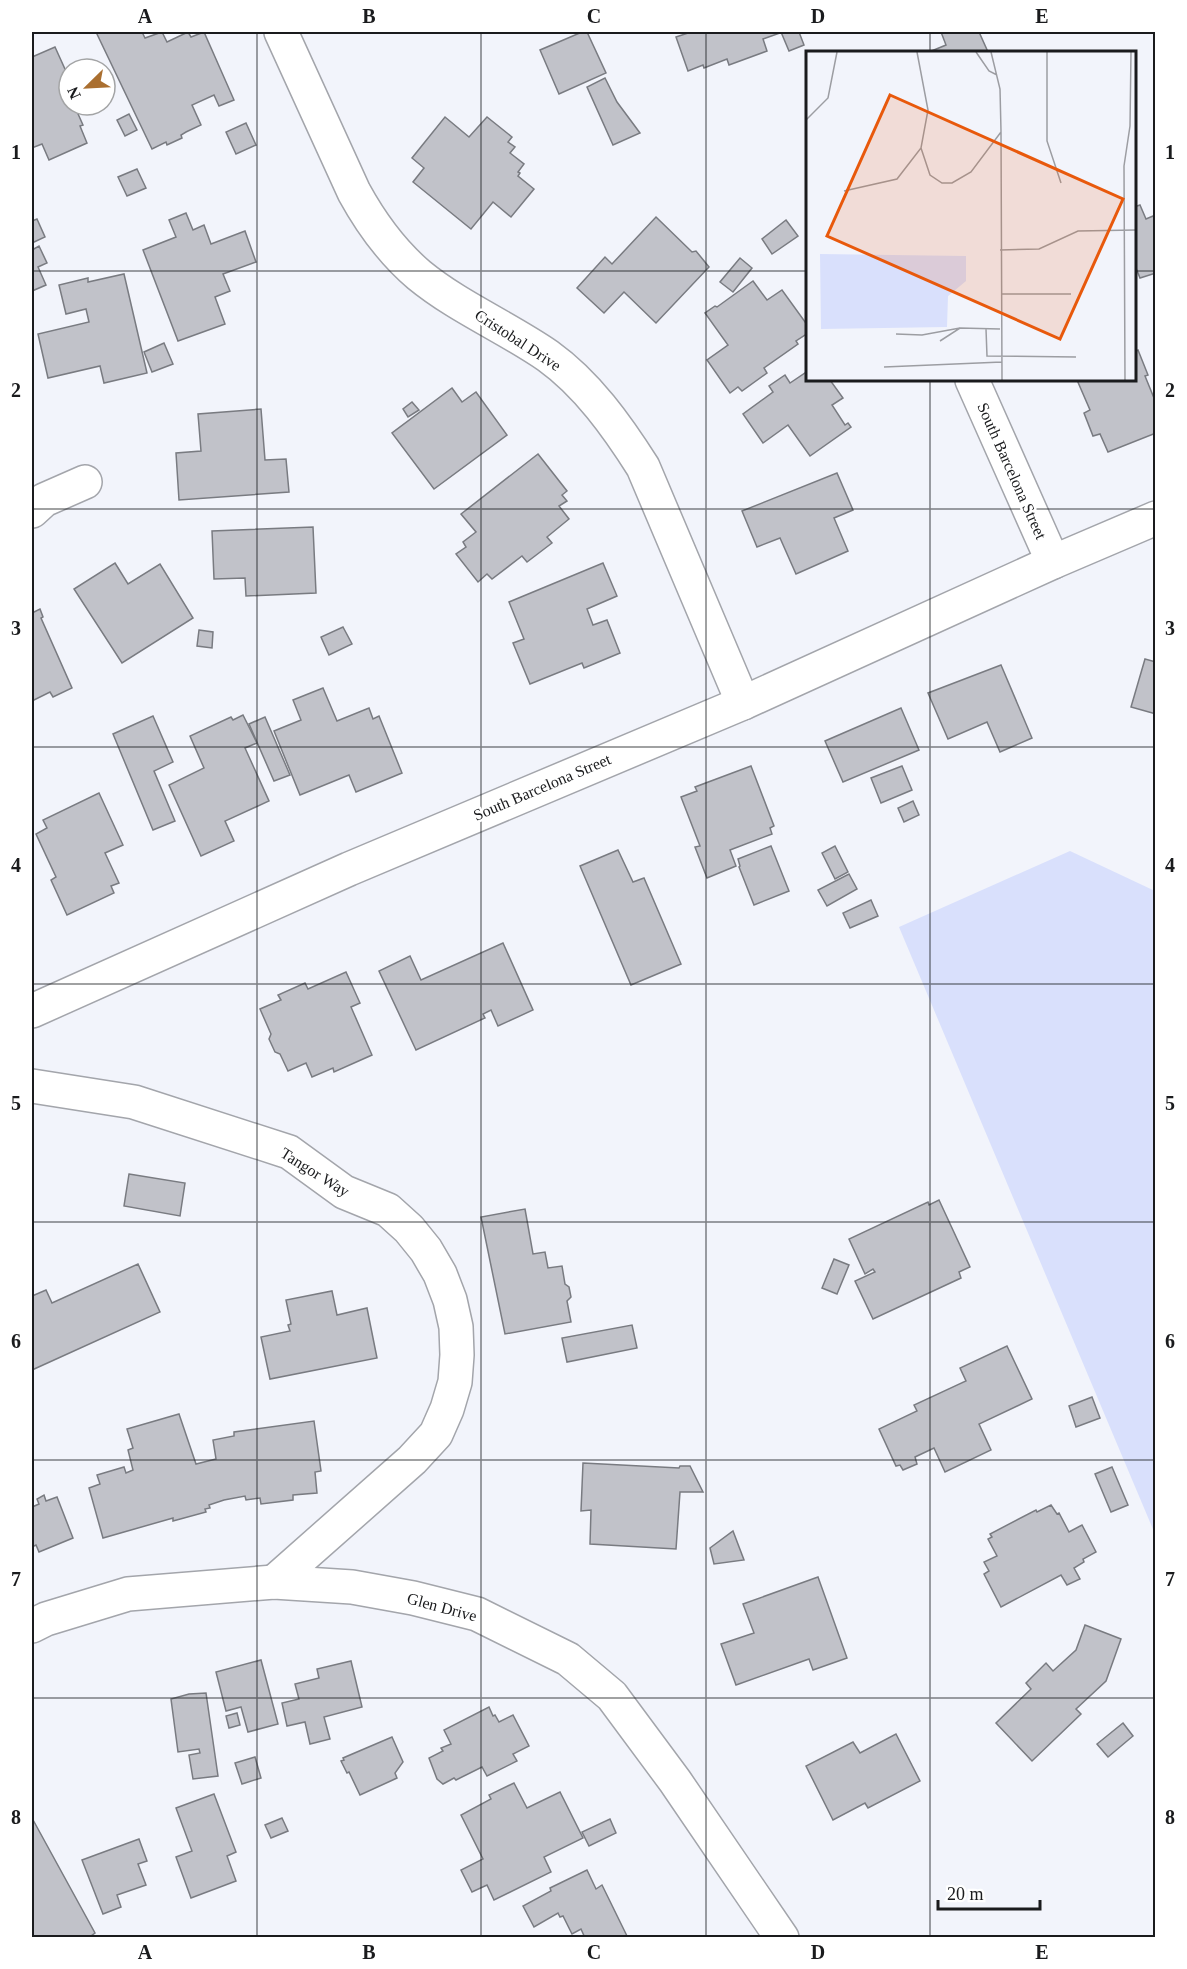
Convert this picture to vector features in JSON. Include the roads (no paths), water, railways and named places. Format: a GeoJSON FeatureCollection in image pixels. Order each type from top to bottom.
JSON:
{"type":"FeatureCollection","features":[{"type":"Feature","properties":{"kind":"street","name":"Cristobal Drive"},"geometry":{"type":"LineString","coordinates":[[281,32],[354,192],[366,213],[395,252],[419,275],[446,294],[548,356],[596,402],[621,433],[643,467],[743,703]]}},
{"type":"Feature","properties":{"kind":"street","name":"South Barcelona Street"},"geometry":{"type":"LineString","coordinates":[[972,381],[1053,562]]}},
{"type":"Feature","properties":{"kind":"street"},"geometry":{"type":"LineString","coordinates":[[32,511],[44,501],[85,482]]}},
{"type":"Feature","properties":{"kind":"street","name":"South Barcelona Street"},"geometry":{"type":"LineString","coordinates":[[32,1011],[349,869],[743,703],[1155,518]]}},
{"type":"Feature","properties":{"kind":"street","name":"Tangor Way"},"geometry":{"type":"LineString","coordinates":[[32,1086],[134,1102],[289,1152],[344,1192],[388,1210],[409,1229],[440,1274],[450,1300],[456,1327],[457,1355],[455,1382],[436,1434],[412,1460],[274,1582]]}},
{"type":"Feature","properties":{"kind":"street","name":"Glen Drive"},"geometry":{"type":"LineString","coordinates":[[32,1626],[46,1619],[128,1594],[274,1582],[352,1587],[413,1598],[477,1614],[568,1659],[612,1696],[675,1781],[782,1938]]}}]}
